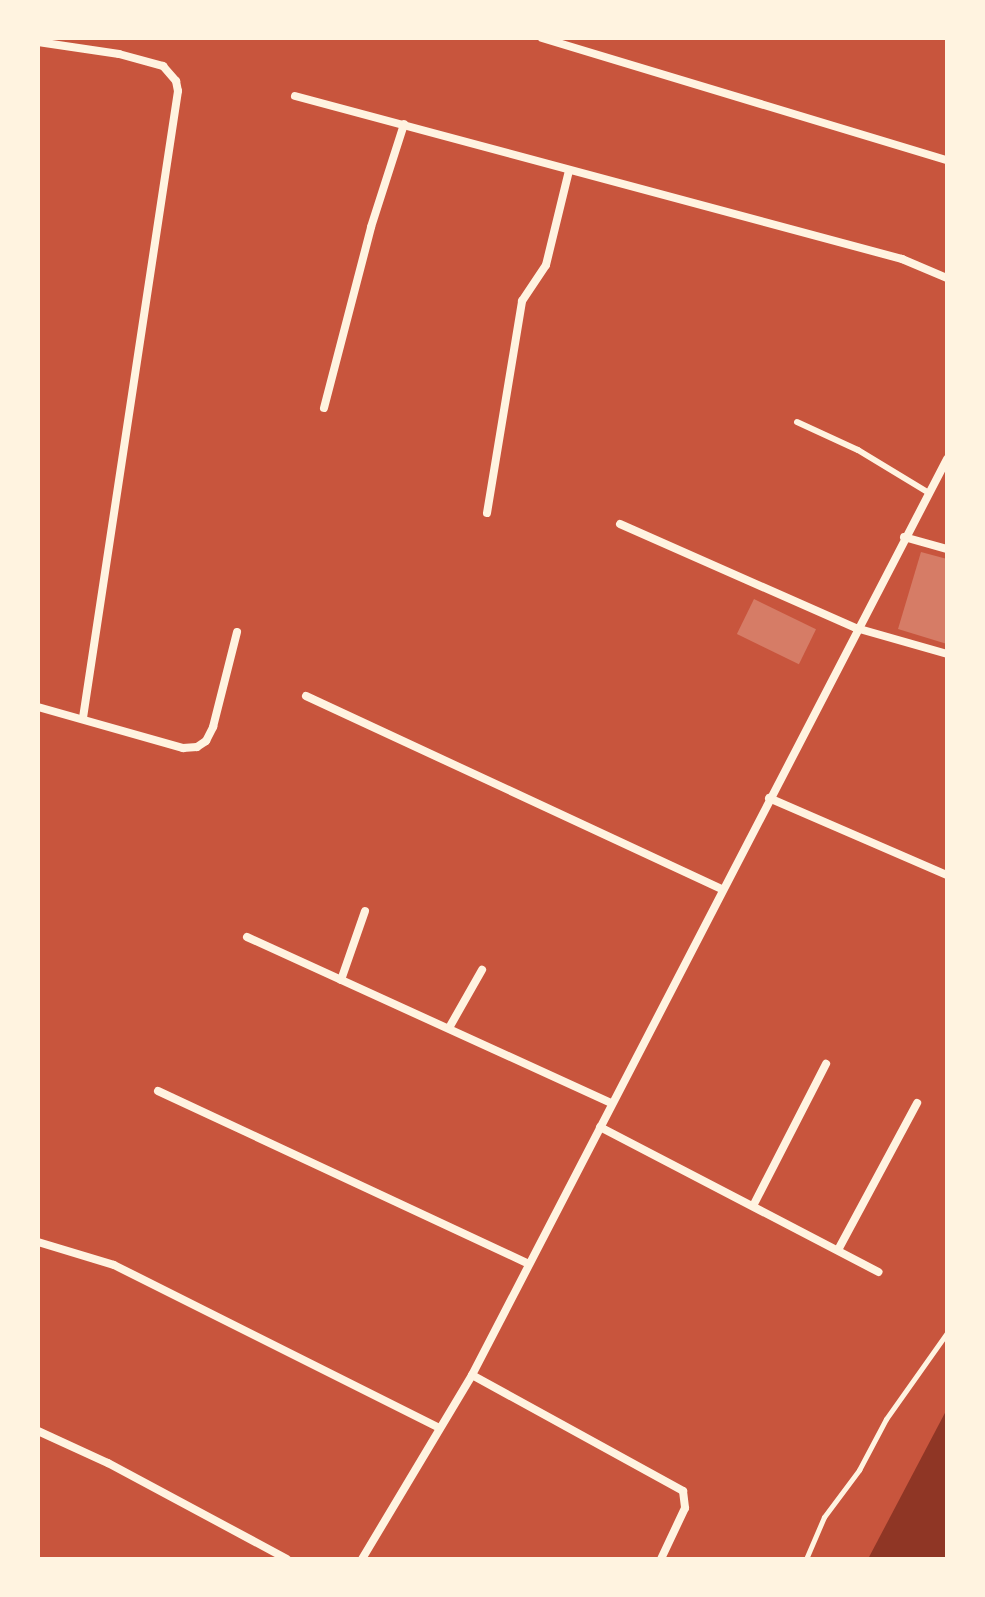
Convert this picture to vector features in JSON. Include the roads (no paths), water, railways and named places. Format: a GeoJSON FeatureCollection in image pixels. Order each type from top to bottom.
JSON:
{"type":"FeatureCollection","features":[{"type":"Feature","properties":{"kind":"street"},"geometry":{"type":"LineString","coordinates":[[542,38],[947,160]]}},
{"type":"Feature","properties":{"kind":"street"},"geometry":{"type":"LineString","coordinates":[[38,41],[119,54],[163,66],[176,81],[178,91],[83,718]]}},
{"type":"Feature","properties":{"kind":"street"},"geometry":{"type":"LineString","coordinates":[[295,96],[902,259],[947,278]]}},
{"type":"Feature","properties":{"kind":"street"},"geometry":{"type":"LineString","coordinates":[[324,408],[371,227],[404,124]]}},
{"type":"Feature","properties":{"kind":"street"},"geometry":{"type":"LineString","coordinates":[[487,513],[522,301],[546,265],[569,171]]}},
{"type":"Feature","properties":{"kind":"street"},"geometry":{"type":"LineString","coordinates":[[362,1559],[472,1375],[856,628],[947,459]]}},
{"type":"Feature","properties":{"kind":"street"},"geometry":{"type":"LineString","coordinates":[[620,524],[856,628],[947,654]]}},
{"type":"Feature","properties":{"kind":"street"},"geometry":{"type":"LineString","coordinates":[[904,537],[947,549]]}},
{"type":"Feature","properties":{"kind":"street"},"geometry":{"type":"LineString","coordinates":[[38,707],[183,748],[197,747],[206,741],[213,727],[237,632]]}},
{"type":"Feature","properties":{"kind":"street"},"geometry":{"type":"LineString","coordinates":[[306,696],[722,889]]}},
{"type":"Feature","properties":{"kind":"street"},"geometry":{"type":"LineString","coordinates":[[769,798],[947,875]]}},
{"type":"Feature","properties":{"kind":"street"},"geometry":{"type":"LineString","coordinates":[[341,980],[365,911]]}},
{"type":"Feature","properties":{"kind":"street"},"geometry":{"type":"LineString","coordinates":[[247,937],[612,1103]]}},
{"type":"Feature","properties":{"kind":"street"},"geometry":{"type":"LineString","coordinates":[[449,1028],[482,970]]}},
{"type":"Feature","properties":{"kind":"street"},"geometry":{"type":"LineString","coordinates":[[753,1206],[826,1064]]}},
{"type":"Feature","properties":{"kind":"street"},"geometry":{"type":"LineString","coordinates":[[158,1091],[529,1264]]}},
{"type":"Feature","properties":{"kind":"street"},"geometry":{"type":"LineString","coordinates":[[838,1250],[917,1103]]}},
{"type":"Feature","properties":{"kind":"street"},"geometry":{"type":"LineString","coordinates":[[600,1127],[879,1272]]}},
{"type":"Feature","properties":{"kind":"street"},"geometry":{"type":"LineString","coordinates":[[38,1242],[114,1265],[440,1428]]}},
{"type":"Feature","properties":{"kind":"street"},"geometry":{"type":"LineString","coordinates":[[472,1375],[683,1491],[685,1508],[661,1559]]}},
{"type":"Feature","properties":{"kind":"street"},"geometry":{"type":"LineString","coordinates":[[38,1431],[108,1463],[287,1559]]}},
{"type":"Feature","properties":{"kind":"lane"},"geometry":{"type":"LineString","coordinates":[[797,422],[858,450],[929,493]]}}]}
